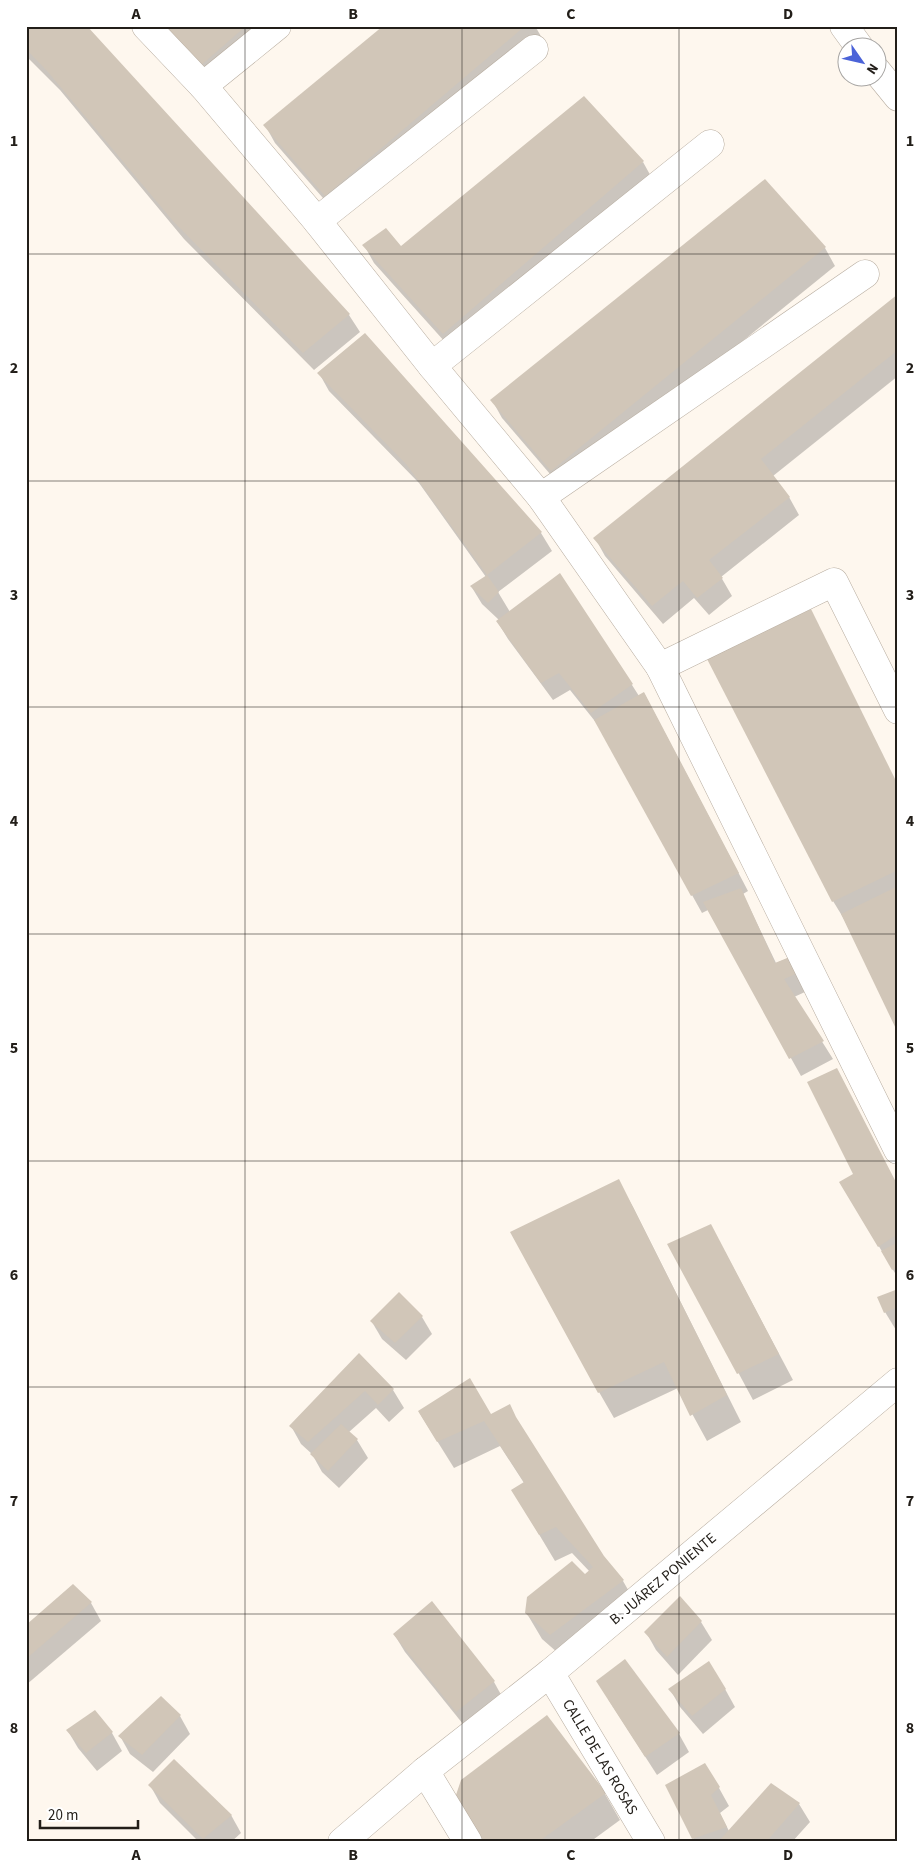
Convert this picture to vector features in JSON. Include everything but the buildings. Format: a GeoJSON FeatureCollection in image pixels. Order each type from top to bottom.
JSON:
{"type":"FeatureCollection","features":[{"type":"Feature","properties":{"kind":"street"},"geometry":{"type":"LineString","coordinates":[[146,26],[203,86],[317,221],[432,366],[540,497],[660,667],[898,1150]]}},
{"type":"Feature","properties":{"kind":"street"},"geometry":{"type":"LineString","coordinates":[[203,86],[277,26]]}},
{"type":"Feature","properties":{"kind":"street"},"geometry":{"type":"LineString","coordinates":[[844,26],[853,38]]}},
{"type":"Feature","properties":{"kind":"street"},"geometry":{"type":"LineString","coordinates":[[317,221],[534,49]]}},
{"type":"Feature","properties":{"kind":"street"},"geometry":{"type":"LineString","coordinates":[[886,82],[898,97]]}},
{"type":"Feature","properties":{"kind":"street"},"geometry":{"type":"LineString","coordinates":[[432,366],[710,144]]}},
{"type":"Feature","properties":{"kind":"street"},"geometry":{"type":"LineString","coordinates":[[540,497],[865,274]]}},
{"type":"Feature","properties":{"kind":"street"},"geometry":{"type":"LineString","coordinates":[[660,667],[834,582],[898,710]]}},
{"type":"Feature","properties":{"kind":"street","name":"B. JUÁREZ PONIENTE"},"geometry":{"type":"LineString","coordinates":[[342,1842],[425,1770],[550,1673],[898,1382]]}},
{"type":"Feature","properties":{"kind":"street","name":"CALLE DE LAS ROSAS"},"geometry":{"type":"LineString","coordinates":[[550,1673],[650,1842]]}},
{"type":"Feature","properties":{"kind":"street"},"geometry":{"type":"LineString","coordinates":[[425,1770],[468,1842]]}}]}
